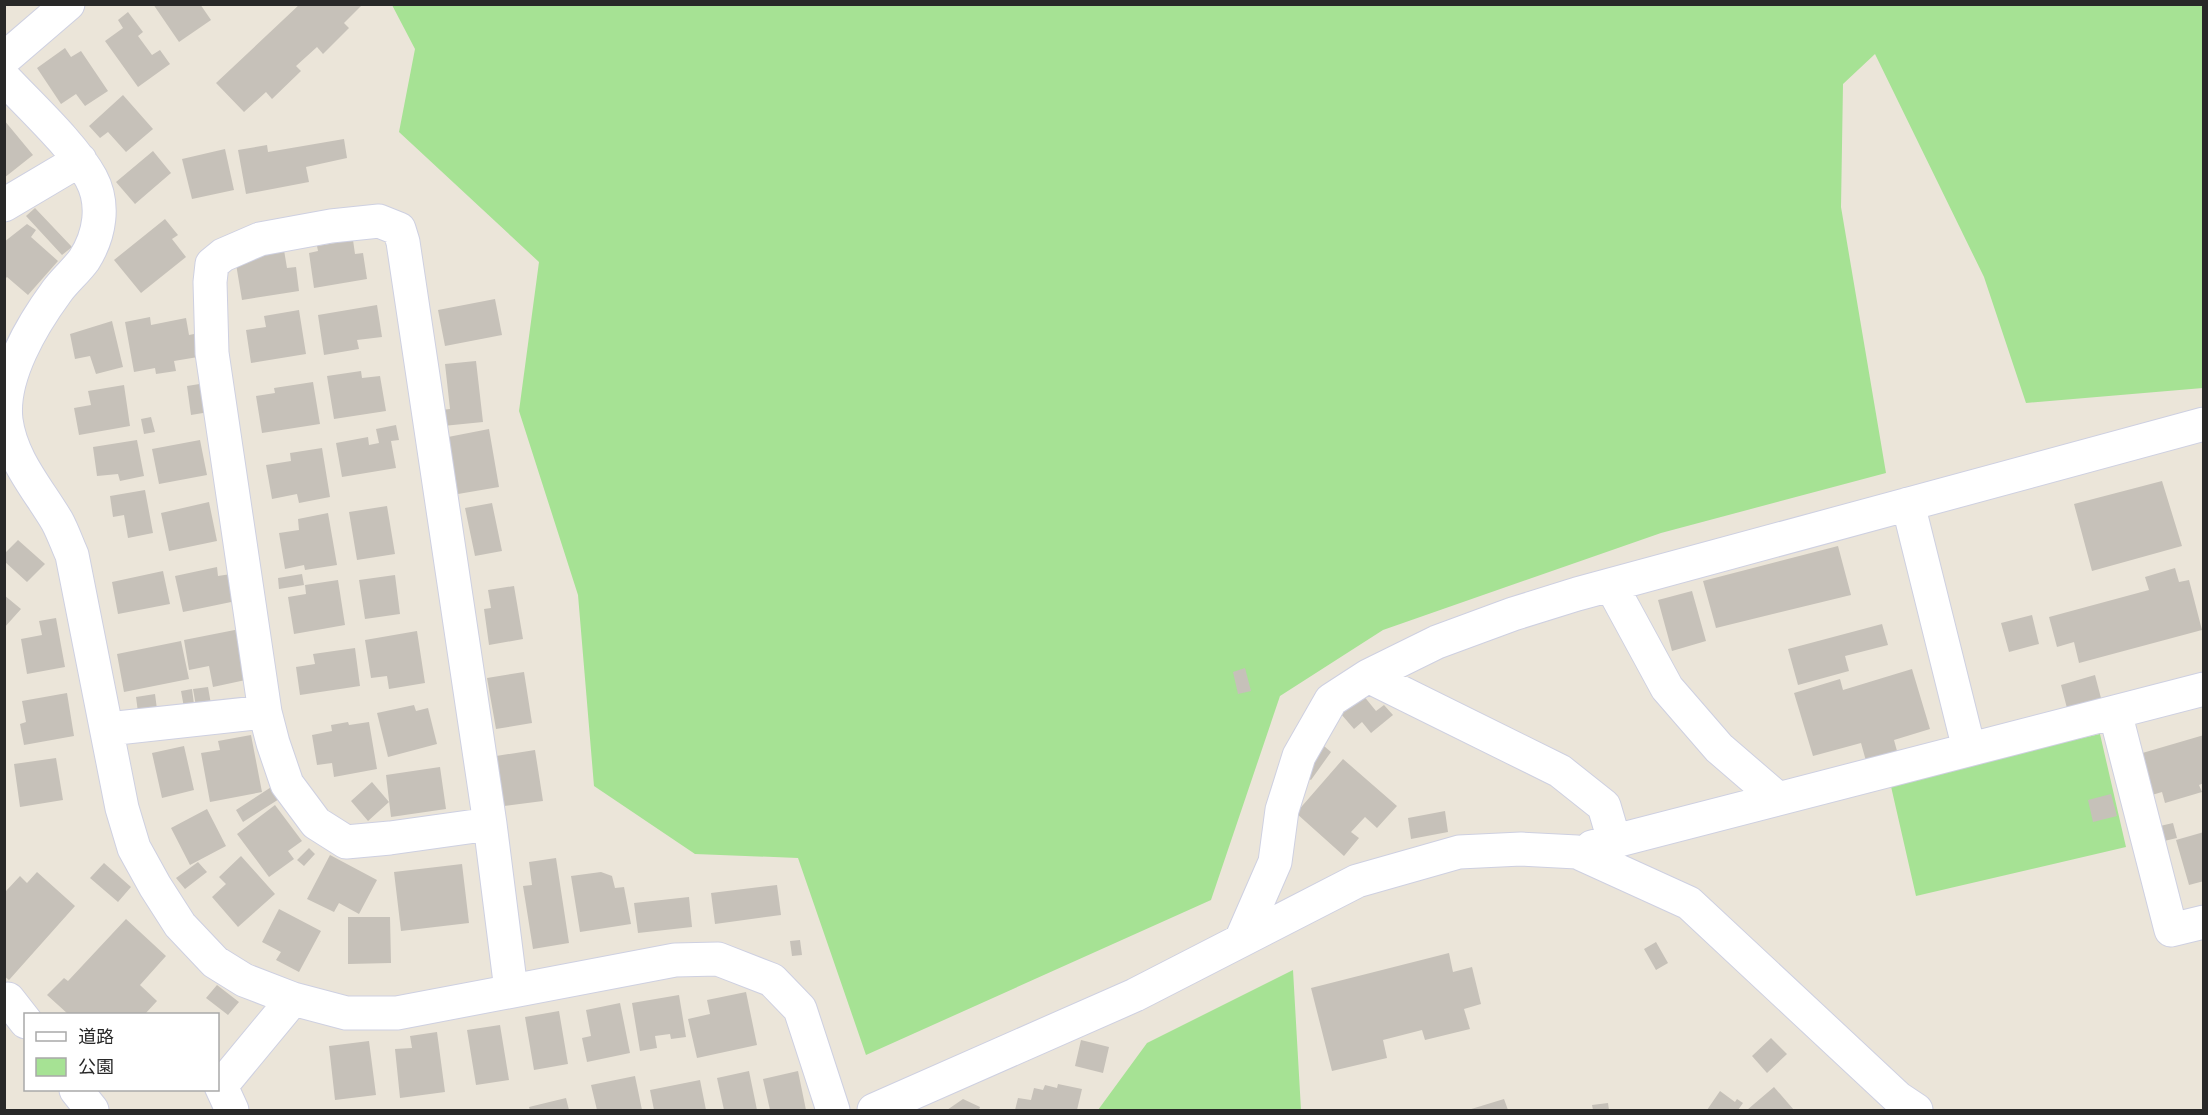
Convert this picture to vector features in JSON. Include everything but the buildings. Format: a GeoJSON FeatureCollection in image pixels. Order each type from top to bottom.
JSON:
{"type":"FeatureCollection","features":[{"type":"Feature","properties":{"kind":"street"},"geometry":{"type":"LineString","coordinates":[[4,59],[68,4]]}},
{"type":"Feature","properties":{"kind":"street"},"geometry":{"type":"LineString","coordinates":[[4,78],[80,160],[92,180],[100,202],[98,227],[92,246],[83,261],[58,290],[20,351],[6,400],[6,421],[14,450],[57,522],[72,555],[122,808],[134,848],[180,925],[215,962],[244,980],[293,999],[346,1013],[397,1013],[675,960],[718,959],[772,980],[800,1009],[832,1110]]}},
{"type":"Feature","properties":{"kind":"street"},"geometry":{"type":"LineString","coordinates":[[4,205],[80,160]]}},
{"type":"Feature","properties":{"kind":"street"},"geometry":{"type":"LineString","coordinates":[[490,824],[346,842],[316,823],[287,784],[265,712],[212,353],[210,282],[212,264],[223,255],[260,239],[331,226],[379,221],[399,230],[403,242],[490,824],[511,990]]}},
{"type":"Feature","properties":{"kind":"street"},"geometry":{"type":"LineString","coordinates":[[1241,940],[1275,862],[1282,810],[1299,756],[1331,700],[1368,676],[1437,642],[1513,614],[1611,585],[2203,425]]}},
{"type":"Feature","properties":{"kind":"street"},"geometry":{"type":"LineString","coordinates":[[1908,504],[1969,749]]}},
{"type":"Feature","properties":{"kind":"street"},"geometry":{"type":"LineString","coordinates":[[1611,585],[1667,688],[1719,748],[1777,798]]}},
{"type":"Feature","properties":{"kind":"street"},"geometry":{"type":"LineString","coordinates":[[1368,676],[1560,771],[1604,806],[1614,840]]}},
{"type":"Feature","properties":{"kind":"street"},"geometry":{"type":"LineString","coordinates":[[874,1110],[1136,995],[1357,881],[1459,852],[1521,849],[1576,852],[1614,840],[2204,689]]}},
{"type":"Feature","properties":{"kind":"street"},"geometry":{"type":"LineString","coordinates":[[108,729],[265,712]]}},
{"type":"Feature","properties":{"kind":"street"},"geometry":{"type":"LineString","coordinates":[[2115,712],[2171,930],[2204,922]]}},
{"type":"Feature","properties":{"kind":"street"},"geometry":{"type":"LineString","coordinates":[[1576,852],[1689,903],[1889,1090],[1916,1110]]}},
{"type":"Feature","properties":{"kind":"street"},"geometry":{"type":"LineString","coordinates":[[4,1001],[8,999],[24,1019]]}},
{"type":"Feature","properties":{"kind":"street"},"geometry":{"type":"LineString","coordinates":[[232,1110],[221,1086],[293,999]]}},
{"type":"Feature","properties":{"kind":"street"},"geometry":{"type":"LineString","coordinates":[[78,1091],[92,1110]]}},
{"type":"Feature","properties":{"kind":"green space"},"geometry":{"type":"Polygon","coordinates":[[[392,5],[2203,5],[2203,388],[2026,403],[1984,277],[1875,54],[1843,84],[1841,207],[1886,473],[1661,533],[1383,630],[1280,696],[1211,900],[866,1055],[798,858],[695,854],[594,786],[578,595],[519,411],[539,262],[399,132],[415,49],[392,5]]]}},
{"type":"Feature","properties":{"kind":"green space"},"geometry":{"type":"Polygon","coordinates":[[[2100,734],[2126,847],[1916,896],[1890,782],[2100,734]]]}},
{"type":"Feature","properties":{"kind":"green space"},"geometry":{"type":"Polygon","coordinates":[[[1293,970],[1301,1110],[1098,1110],[1147,1043],[1293,970]]]}}]}
